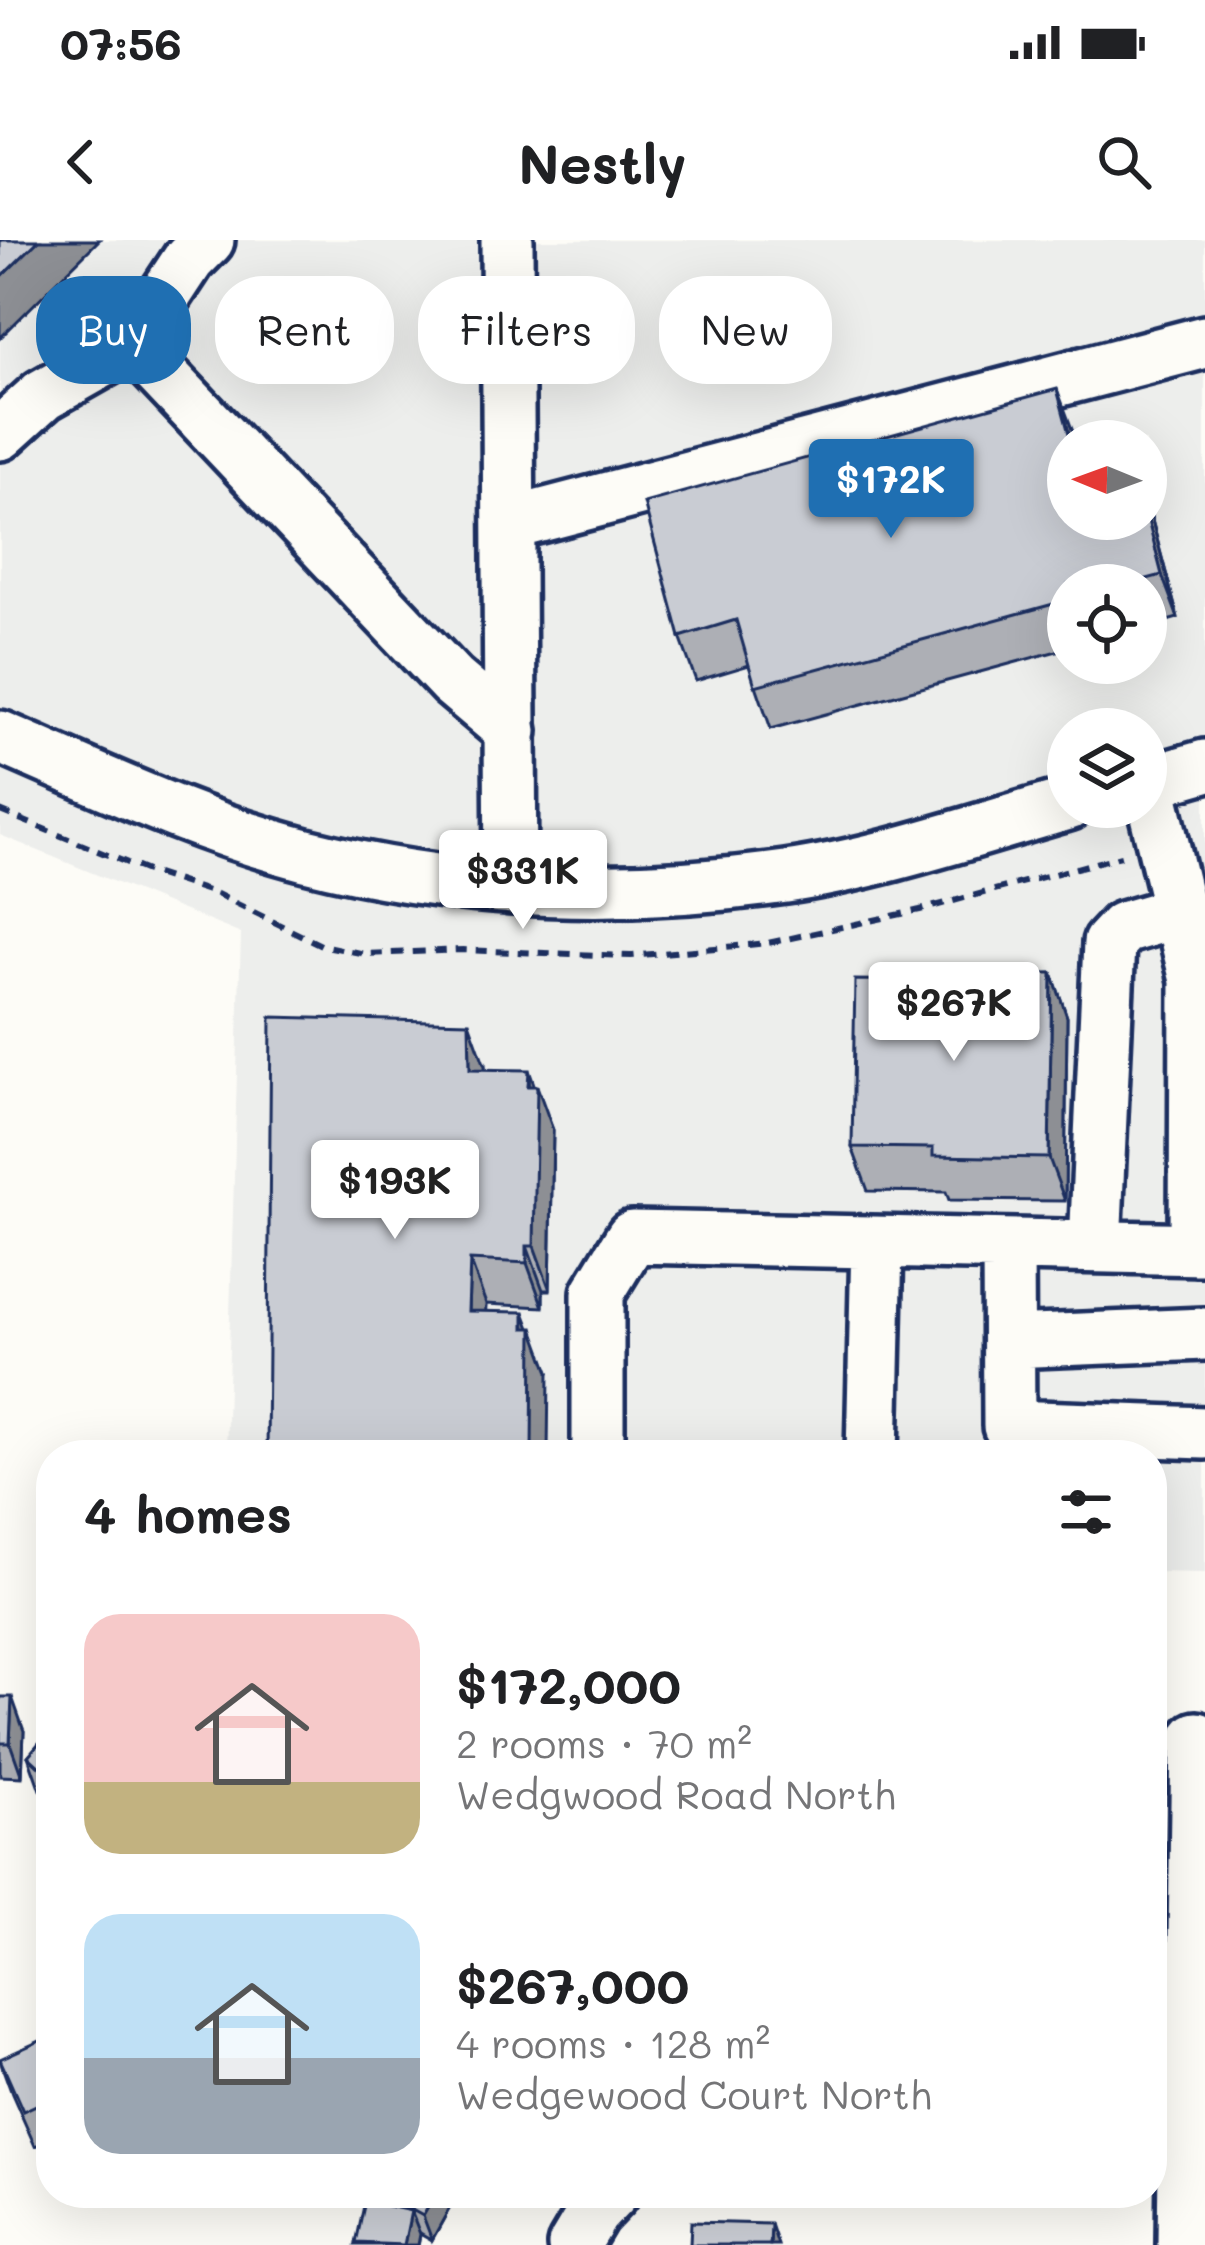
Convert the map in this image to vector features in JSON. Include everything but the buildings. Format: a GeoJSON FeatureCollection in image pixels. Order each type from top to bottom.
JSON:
{"type":"FeatureCollection","features":[{"type":"Feature","properties":{"kind":"street"},"geometry":{"type":"LineString","coordinates":[[177,276],[208,240]]}},
{"type":"Feature","properties":{"kind":"street"},"geometry":{"type":"LineString","coordinates":[[506,240],[511,888]]}},
{"type":"Feature","properties":{"kind":"street"},"geometry":{"type":"LineString","coordinates":[[509,524],[1205,342]]}},
{"type":"Feature","properties":{"kind":"street"},"geometry":{"type":"LineString","coordinates":[[0,434],[62,384]]}},
{"type":"Feature","properties":{"kind":"street"},"geometry":{"type":"LineString","coordinates":[[171,384],[452,682],[511,731]]}},
{"type":"Feature","properties":{"kind":"street"},"geometry":{"type":"LineString","coordinates":[[0,737],[211,825],[305,855],[424,879],[511,888],[668,889],[790,876],[1047,809]]}},
{"type":"Feature","properties":{"kind":"street"},"geometry":{"type":"LineString","coordinates":[[1167,776],[1205,766]]}},
{"type":"Feature","properties":{"kind":"street"},"geometry":{"type":"LineString","coordinates":[[598,1440],[598,1293],[632,1237],[1200,1249],[1201,1061],[1196,980],[1159,828]]}},
{"type":"Feature","properties":{"kind":"street"},"geometry":{"type":"LineString","coordinates":[[1095,1246],[1109,943],[1123,928],[1181,911]]}},
{"type":"Feature","properties":{"kind":"street"},"geometry":{"type":"LineString","coordinates":[[872,1440],[878,1243]]}},
{"type":"Feature","properties":{"kind":"street"},"geometry":{"type":"LineString","coordinates":[[1008,1245],[1009,1426],[1205,1433]]}},
{"type":"Feature","properties":{"kind":"street"},"geometry":{"type":"LineString","coordinates":[[1009,1342],[1205,1334]]}},
{"type":"Feature","properties":{"kind":"street"},"geometry":{"type":"LineString","coordinates":[[1183,2245],[1182,2042],[1197,1738]]}},
{"type":"Feature","properties":{"kind":"street"},"geometry":{"type":"LineString","coordinates":[[574,2245],[598,2208]]}},
{"type":"Feature","properties":{"kind":"shaded area"},"geometry":{"type":"Polygon","coordinates":[[[0,240],[1205,240],[1205,1573],[1167,1572],[1167,1440],[226,1440],[241,934],[0,835],[0,240]]]}}]}
